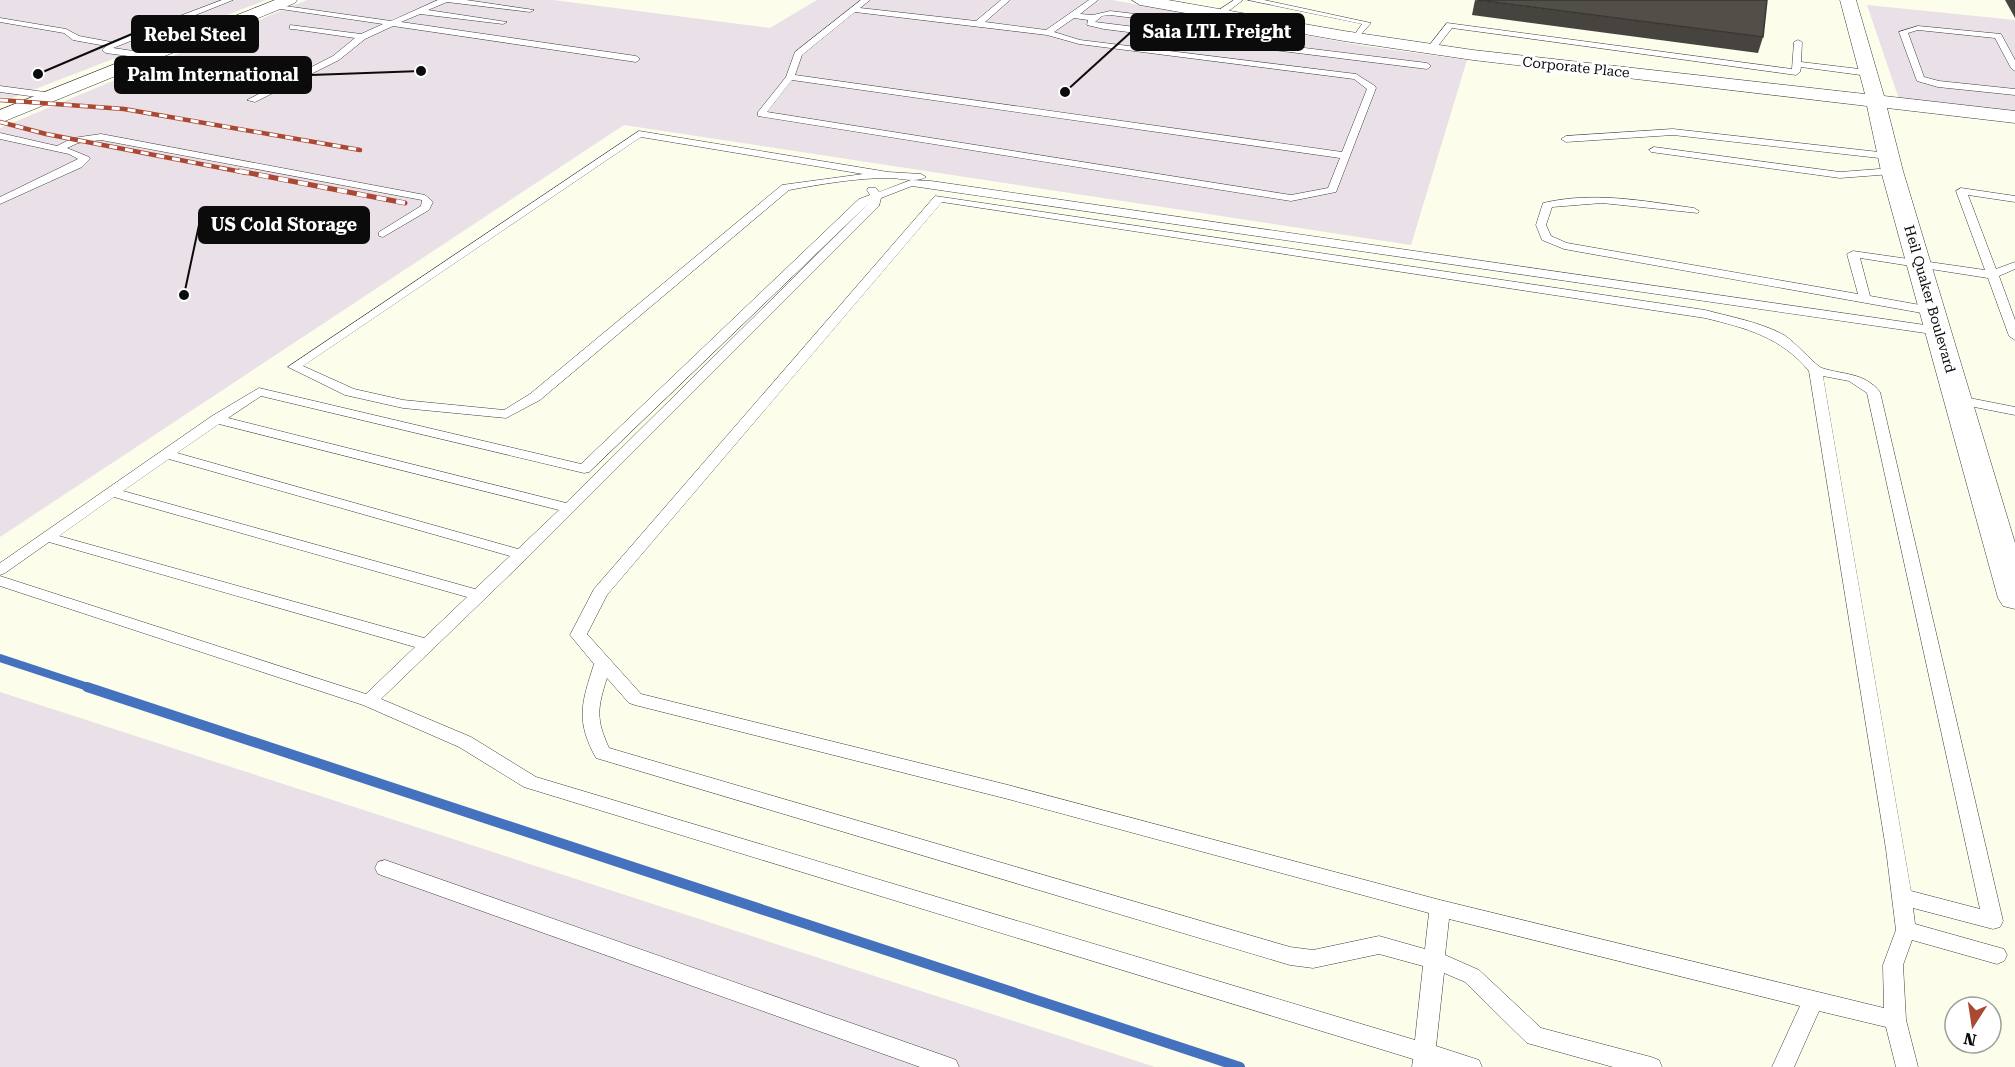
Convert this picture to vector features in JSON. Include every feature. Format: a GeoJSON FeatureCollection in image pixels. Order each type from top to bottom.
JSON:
{"type":"FeatureCollection","features":[{"type":"Feature","properties":{"kind":"street","name":"Corporate Place"},"geometry":{"type":"LineString","coordinates":[[1140,0],[1356,38],[1429,58],[1876,101],[2015,117]]}},
{"type":"Feature","properties":{"kind":"street","name":"Heil Quaker Boulevard"},"geometry":{"type":"LineString","coordinates":[[1848,0],[1876,101],[1890,164],[2015,598]]}},
{"type":"Feature","properties":{"kind":"street"},"geometry":{"type":"LineString","coordinates":[[0,117],[282,3]]}},
{"type":"Feature","properties":{"kind":"lane"},"geometry":{"type":"LineString","coordinates":[[151,56],[106,50],[113,45],[229,0]]}},
{"type":"Feature","properties":{"kind":"lane"},"geometry":{"type":"LineString","coordinates":[[252,100],[336,58],[362,37],[447,0],[530,10]]}},
{"type":"Feature","properties":{"kind":"lane"},"geometry":{"type":"LineString","coordinates":[[854,10],[1048,33],[1078,42],[1356,76],[1372,88],[1332,190],[1291,198],[761,114],[790,77],[798,54],[866,0]]}},
{"type":"Feature","properties":{"kind":"lane"},"geometry":{"type":"LineString","coordinates":[[978,24],[1006,0]]}},
{"type":"Feature","properties":{"kind":"lane"},"geometry":{"type":"LineString","coordinates":[[1048,33],[1094,0]]}},
{"type":"Feature","properties":{"kind":"lane"},"geometry":{"type":"LineString","coordinates":[[1219,14],[1239,0]]}},
{"type":"Feature","properties":{"kind":"lane"},"geometry":{"type":"LineString","coordinates":[[1252,0],[1367,23],[1356,38]]}},
{"type":"Feature","properties":{"kind":"lane"},"geometry":{"type":"LineString","coordinates":[[282,3],[393,23],[636,59]]}},
{"type":"Feature","properties":{"kind":"lane"},"geometry":{"type":"LineString","coordinates":[[418,11],[503,22]]}},
{"type":"Feature","properties":{"kind":"lane"},"geometry":{"type":"LineString","coordinates":[[1233,42],[1244,29],[1110,13],[1100,14],[1090,23],[1104,27],[1233,42],[1429,58],[1450,25],[1796,72],[1798,42]]}},
{"type":"Feature","properties":{"kind":"lane"},"geometry":{"type":"LineString","coordinates":[[1072,15],[1094,18]]}},
{"type":"Feature","properties":{"kind":"lane"},"geometry":{"type":"LineString","coordinates":[[0,20],[66,31],[76,38],[113,45]]}},
{"type":"Feature","properties":{"kind":"lane"},"geometry":{"type":"LineString","coordinates":[[293,27],[362,37]]}},
{"type":"Feature","properties":{"kind":"lane"},"geometry":{"type":"LineString","coordinates":[[2015,68],[1998,36],[1918,28],[1903,32],[1920,79],[1938,84],[2015,93]]}},
{"type":"Feature","properties":{"kind":"lane"},"geometry":{"type":"LineString","coordinates":[[1797,64],[1868,72]]}},
{"type":"Feature","properties":{"kind":"lane"},"geometry":{"type":"LineString","coordinates":[[790,77],[1346,156]]}},
{"type":"Feature","properties":{"kind":"lane"},"geometry":{"type":"LineString","coordinates":[[0,89],[52,96]]}},
{"type":"Feature","properties":{"kind":"lane"},"geometry":{"type":"LineString","coordinates":[[1566,139],[1673,132],[1890,164]]}},
{"type":"Feature","properties":{"kind":"lane"},"geometry":{"type":"LineString","coordinates":[[888,175],[837,179],[786,187],[535,397],[506,414],[403,404],[350,392],[294,367],[639,134],[888,175],[921,177],[931,184]]}},
{"type":"Feature","properties":{"kind":"lane"},"geometry":{"type":"LineString","coordinates":[[0,136],[81,155],[85,159],[78,165],[0,201]]}},
{"type":"Feature","properties":{"kind":"lane"},"geometry":{"type":"LineString","coordinates":[[58,149],[76,140],[101,137],[426,198],[428,202],[425,208],[383,234]]}},
{"type":"Feature","properties":{"kind":"lane"},"geometry":{"type":"LineString","coordinates":[[1654,150],[1840,175],[1890,164]]}},
{"type":"Feature","properties":{"kind":"lane"},"geometry":{"type":"LineString","coordinates":[[369,702],[570,508],[875,204],[876,195],[871,188],[888,175]]}},
{"type":"Feature","properties":{"kind":"lane"},"geometry":{"type":"LineString","coordinates":[[0,570],[259,392],[584,469],[863,201],[911,183],[1936,321]]}},
{"type":"Feature","properties":{"kind":"lane"},"geometry":{"type":"LineString","coordinates":[[2015,199],[1961,191],[2015,336]]}},
{"type":"Feature","properties":{"kind":"lane"},"geometry":{"type":"LineString","coordinates":[[1895,1020],[1440,908],[1008,792],[635,699],[578,636],[600,593],[939,198],[1704,314],[1774,333],[1805,357],[1815,371],[1896,849],[1906,930],[1893,965],[1895,1020],[1907,1067]]}},
{"type":"Feature","properties":{"kind":"lane"},"geometry":{"type":"LineString","coordinates":[[1694,211],[1605,201],[1564,200],[1547,204],[1540,225],[1546,238],[1564,246],[1865,299],[1936,321]]}},
{"type":"Feature","properties":{"kind":"lane"},"geometry":{"type":"LineString","coordinates":[[1865,299],[1852,254],[1992,275],[2015,265]]}},
{"type":"Feature","properties":{"kind":"lane"},"geometry":{"type":"LineString","coordinates":[[1815,371],[1848,376],[1869,387],[1873,392],[1993,921],[1901,896]]}},
{"type":"Feature","properties":{"kind":"lane"},"geometry":{"type":"LineString","coordinates":[[1959,400],[2015,411]]}},
{"type":"Feature","properties":{"kind":"lane"},"geometry":{"type":"LineString","coordinates":[[217,419],[570,508]]}},
{"type":"Feature","properties":{"kind":"lane"},"geometry":{"type":"LineString","coordinates":[[166,454],[522,555]]}},
{"type":"Feature","properties":{"kind":"lane"},"geometry":{"type":"LineString","coordinates":[[111,492],[480,596]]}},
{"type":"Feature","properties":{"kind":"lane"},"geometry":{"type":"LineString","coordinates":[[47,537],[429,645]]}},
{"type":"Feature","properties":{"kind":"lane"},"geometry":{"type":"LineString","coordinates":[[0,581],[369,702],[465,742],[530,782],[1424,1059],[1471,1067]]}},
{"type":"Feature","properties":{"kind":"lane"},"geometry":{"type":"LineString","coordinates":[[603,663],[592,697],[590,725],[602,753],[1290,956],[1313,959],[1379,945],[1435,960],[1472,976],[1535,1036],[1651,1067]]}},
{"type":"Feature","properties":{"kind":"lane"},"geometry":{"type":"LineString","coordinates":[[385,868],[948,1067]]}},
{"type":"Feature","properties":{"kind":"lane"},"geometry":{"type":"LineString","coordinates":[[1424,1059],[1440,908]]}},
{"type":"Feature","properties":{"kind":"lane"},"geometry":{"type":"LineString","coordinates":[[1906,930],[1997,955]]}},
{"type":"Feature","properties":{"kind":"lane"},"geometry":{"type":"LineString","coordinates":[[1783,1067],[1813,1001]]}},
{"type":"Feature","properties":{"kind":"shaded area"},"geometry":{"type":"Polygon","coordinates":[[[0,0],[266,0],[12,98],[0,97],[0,0]]]}},
{"type":"Feature","properties":{"kind":"shaded area"},"geometry":{"type":"Polygon","coordinates":[[[307,0],[553,0],[770,28],[817,0],[1112,0],[1364,46],[1467,60],[1411,245],[624,125],[0,537],[0,128],[307,0]]]}},
{"type":"Feature","properties":{"kind":"shaded area"},"geometry":{"type":"Polygon","coordinates":[[[1867,5],[2015,20],[2015,112],[1899,99],[1867,5]]]}},
{"type":"Feature","properties":{"kind":"shaded area"},"geometry":{"type":"Polygon","coordinates":[[[0,692],[1155,1067],[0,1067],[0,692]]]}},
{"type":"Feature","properties":{"kind":"building"},"geometry":{"type":"Polygon","coordinates":[[[1477,0],[1767,0],[1763,37],[1477,0]]]}},
{"type":"Feature","properties":{"kind":"waterway"},"geometry":{"type":"LineString","coordinates":[[0,658],[91,688]]}},
{"type":"Feature","properties":{"kind":"waterway"},"geometry":{"type":"LineString","coordinates":[[87,687],[1240,1067]]}},
{"type":"Feature","properties":{"kind":"railway"},"geometry":{"type":"LineString","coordinates":[[0,100],[124,109],[360,150]]}},
{"type":"Feature","properties":{"kind":"railway"},"geometry":{"type":"LineString","coordinates":[[0,122],[46,134],[247,173]]}},
{"type":"Feature","properties":{"kind":"railway"},"geometry":{"type":"LineString","coordinates":[[239,171],[405,203]]}},
{"type":"Feature","properties":{"kind":"place","name":"Palm International"},"geometry":{"type":"Point","coordinates":[421,71]}},
{"type":"Feature","properties":{"kind":"place","name":"Rebel Steel"},"geometry":{"type":"Point","coordinates":[38,74]}},
{"type":"Feature","properties":{"kind":"place","name":"Saia LTL Freight"},"geometry":{"type":"Point","coordinates":[1065,92]}},
{"type":"Feature","properties":{"kind":"place","name":"US Cold Storage"},"geometry":{"type":"Point","coordinates":[184,295]}}]}
